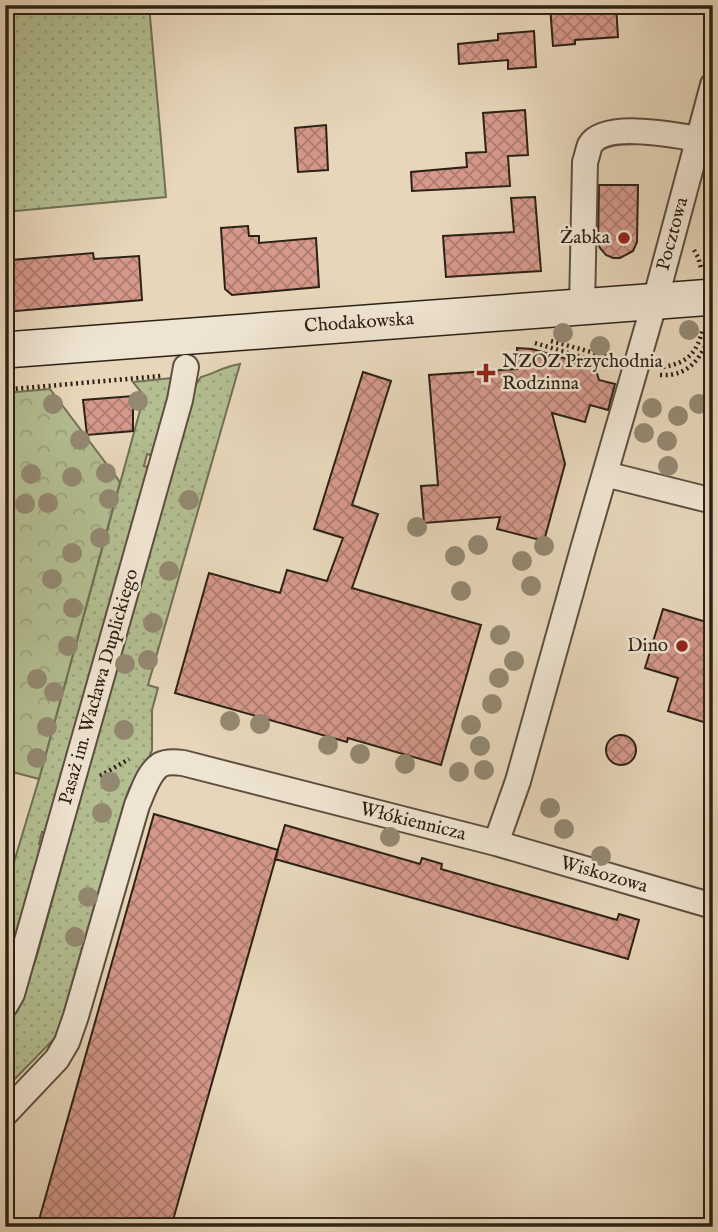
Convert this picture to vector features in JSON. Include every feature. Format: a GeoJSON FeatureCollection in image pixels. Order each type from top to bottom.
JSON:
{"type":"FeatureCollection","features":[{"type":"Feature","properties":{"kind":"main road","name":"Chodakowska"},"geometry":{"type":"LineString","coordinates":[[5,350],[655,301],[708,313]]}},
{"type":"Feature","properties":{"kind":"street","name":"Pocztowa"},"geometry":{"type":"LineString","coordinates":[[655,301],[713,85]]}},
{"type":"Feature","properties":{"kind":"street"},"geometry":{"type":"LineString","coordinates":[[582,308],[585,162],[590,144],[603,135],[623,132],[656,131],[698,139]]}},
{"type":"Feature","properties":{"kind":"street"},"geometry":{"type":"LineString","coordinates":[[496,843],[518,781],[655,301]]}},
{"type":"Feature","properties":{"kind":"street","name":"Pasaż im. Wacława Duplickiego"},"geometry":{"type":"LineString","coordinates":[[5,1006],[12,994],[73,779],[180,400],[186,367]]}},
{"type":"Feature","properties":{"kind":"street"},"geometry":{"type":"LineString","coordinates":[[605,474],[713,501]]}},
{"type":"Feature","properties":{"kind":"street","name":"Włókiennicza"},"geometry":{"type":"LineString","coordinates":[[5,1114],[57,1059],[66,1042],[76,1016],[137,805],[152,773],[161,764],[183,763],[496,843]]}},
{"type":"Feature","properties":{"kind":"street","name":"Wiskozowa"},"geometry":{"type":"LineString","coordinates":[[496,843],[713,906]]}},
{"type":"Feature","properties":{"kind":"path"},"geometry":{"type":"LineString","coordinates":[[534,342],[635,373],[672,376],[688,369],[707,344],[708,313],[698,257],[692,246]]}},
{"type":"Feature","properties":{"kind":"path"},"geometry":{"type":"LineString","coordinates":[[73,779],[88,782],[134,757]]}},
{"type":"Feature","properties":{"kind":"green space"},"geometry":{"type":"Polygon","coordinates":[[[5,5],[149,5],[166,197],[5,212],[5,5]]]}},
{"type":"Feature","properties":{"kind":"green space"},"geometry":{"type":"Polygon","coordinates":[[[240,364],[148,685],[158,688],[152,710],[152,750],[127,794],[63,1023],[54,1039],[5,1089],[5,1023],[19,1000],[36,959],[194,387],[201,377],[240,364]]]}},
{"type":"Feature","properties":{"kind":"green space"},"geometry":{"type":"Polygon","coordinates":[[[172,378],[176,381],[154,456],[147,454],[144,466],[151,468],[50,834],[42,832],[39,844],[46,846],[5,984],[5,892],[39,779],[144,396],[133,382],[172,378]]]}},
{"type":"Feature","properties":{"kind":"green space"},"geometry":{"type":"Polygon","coordinates":[[[50,389],[120,482],[39,779],[5,770],[5,393],[50,389]]]}},
{"type":"Feature","properties":{"kind":"building"},"geometry":{"type":"Polygon","coordinates":[[[550,5],[616,5],[618,37],[575,40],[575,44],[553,46],[550,5]]]}},
{"type":"Feature","properties":{"kind":"building"},"geometry":{"type":"Polygon","coordinates":[[[534,31],[536,67],[508,69],[508,60],[459,64],[458,44],[498,40],[498,34],[534,31]]]}},
{"type":"Feature","properties":{"kind":"building"},"geometry":{"type":"Polygon","coordinates":[[[525,110],[528,155],[508,156],[510,186],[412,191],[411,172],[467,167],[466,153],[486,152],[483,113],[525,110]]]}},
{"type":"Feature","properties":{"kind":"building"},"geometry":{"type":"Polygon","coordinates":[[[326,125],[328,170],[298,172],[295,128],[326,125]]]}},
{"type":"Feature","properties":{"kind":"building"},"geometry":{"type":"Polygon","coordinates":[[[599,185],[638,185],[637,242],[633,251],[620,258],[606,255],[598,243],[599,185]]]}},
{"type":"Feature","properties":{"kind":"building"},"geometry":{"type":"Polygon","coordinates":[[[535,197],[541,271],[446,277],[443,236],[514,232],[511,198],[535,197]]]}},
{"type":"Feature","properties":{"kind":"building"},"geometry":{"type":"Polygon","coordinates":[[[248,226],[249,236],[259,236],[259,243],[316,238],[319,287],[232,295],[225,289],[221,228],[248,226]]]}},
{"type":"Feature","properties":{"kind":"building"},"geometry":{"type":"Polygon","coordinates":[[[93,253],[94,259],[139,256],[142,300],[5,312],[5,289],[14,288],[12,260],[93,253]]]}},
{"type":"Feature","properties":{"kind":"building"},"geometry":{"type":"Polygon","coordinates":[[[517,348],[532,349],[595,367],[599,380],[615,384],[608,410],[590,405],[585,422],[552,413],[565,464],[544,541],[497,529],[500,517],[424,523],[421,486],[438,485],[429,375],[517,369],[517,348]]]}},
{"type":"Feature","properties":{"kind":"building"},"geometry":{"type":"Polygon","coordinates":[[[363,372],[391,381],[352,505],[378,514],[352,588],[481,625],[441,765],[348,738],[347,742],[175,693],[209,573],[280,593],[287,570],[327,581],[343,538],[314,529],[363,372]]]}},
{"type":"Feature","properties":{"kind":"building"},"geometry":{"type":"Polygon","coordinates":[[[133,396],[133,431],[87,435],[83,400],[133,396]]]}},
{"type":"Feature","properties":{"kind":"building","name":"Dino"},"geometry":{"type":"Polygon","coordinates":[[[663,609],[713,624],[713,725],[668,711],[678,678],[645,668],[663,609]]]}},
{"type":"Feature","properties":{"kind":"building"},"geometry":{"type":"Polygon","coordinates":[[[621,735],[632,739],[636,750],[632,761],[621,765],[610,761],[606,750],[610,739],[621,735]]]}},
{"type":"Feature","properties":{"kind":"building"},"geometry":{"type":"Polygon","coordinates":[[[154,814],[278,850],[171,1227],[37,1227],[154,814]]]}},
{"type":"Feature","properties":{"kind":"building"},"geometry":{"type":"Polygon","coordinates":[[[285,825],[420,864],[422,858],[442,864],[441,869],[617,920],[619,914],[639,920],[628,959],[275,859],[285,825]]]}},
{"type":"Feature","properties":{"kind":"place","name":"Żabka"},"geometry":{"type":"Point","coordinates":[624,238]}},
{"type":"Feature","properties":{"kind":"place","name":"NZOZ Przychodnia Rodzinna"},"geometry":{"type":"Point","coordinates":[486,373]}},
{"type":"Feature","properties":{"kind":"place","name":"Dino"},"geometry":{"type":"Point","coordinates":[682,646]}}]}
